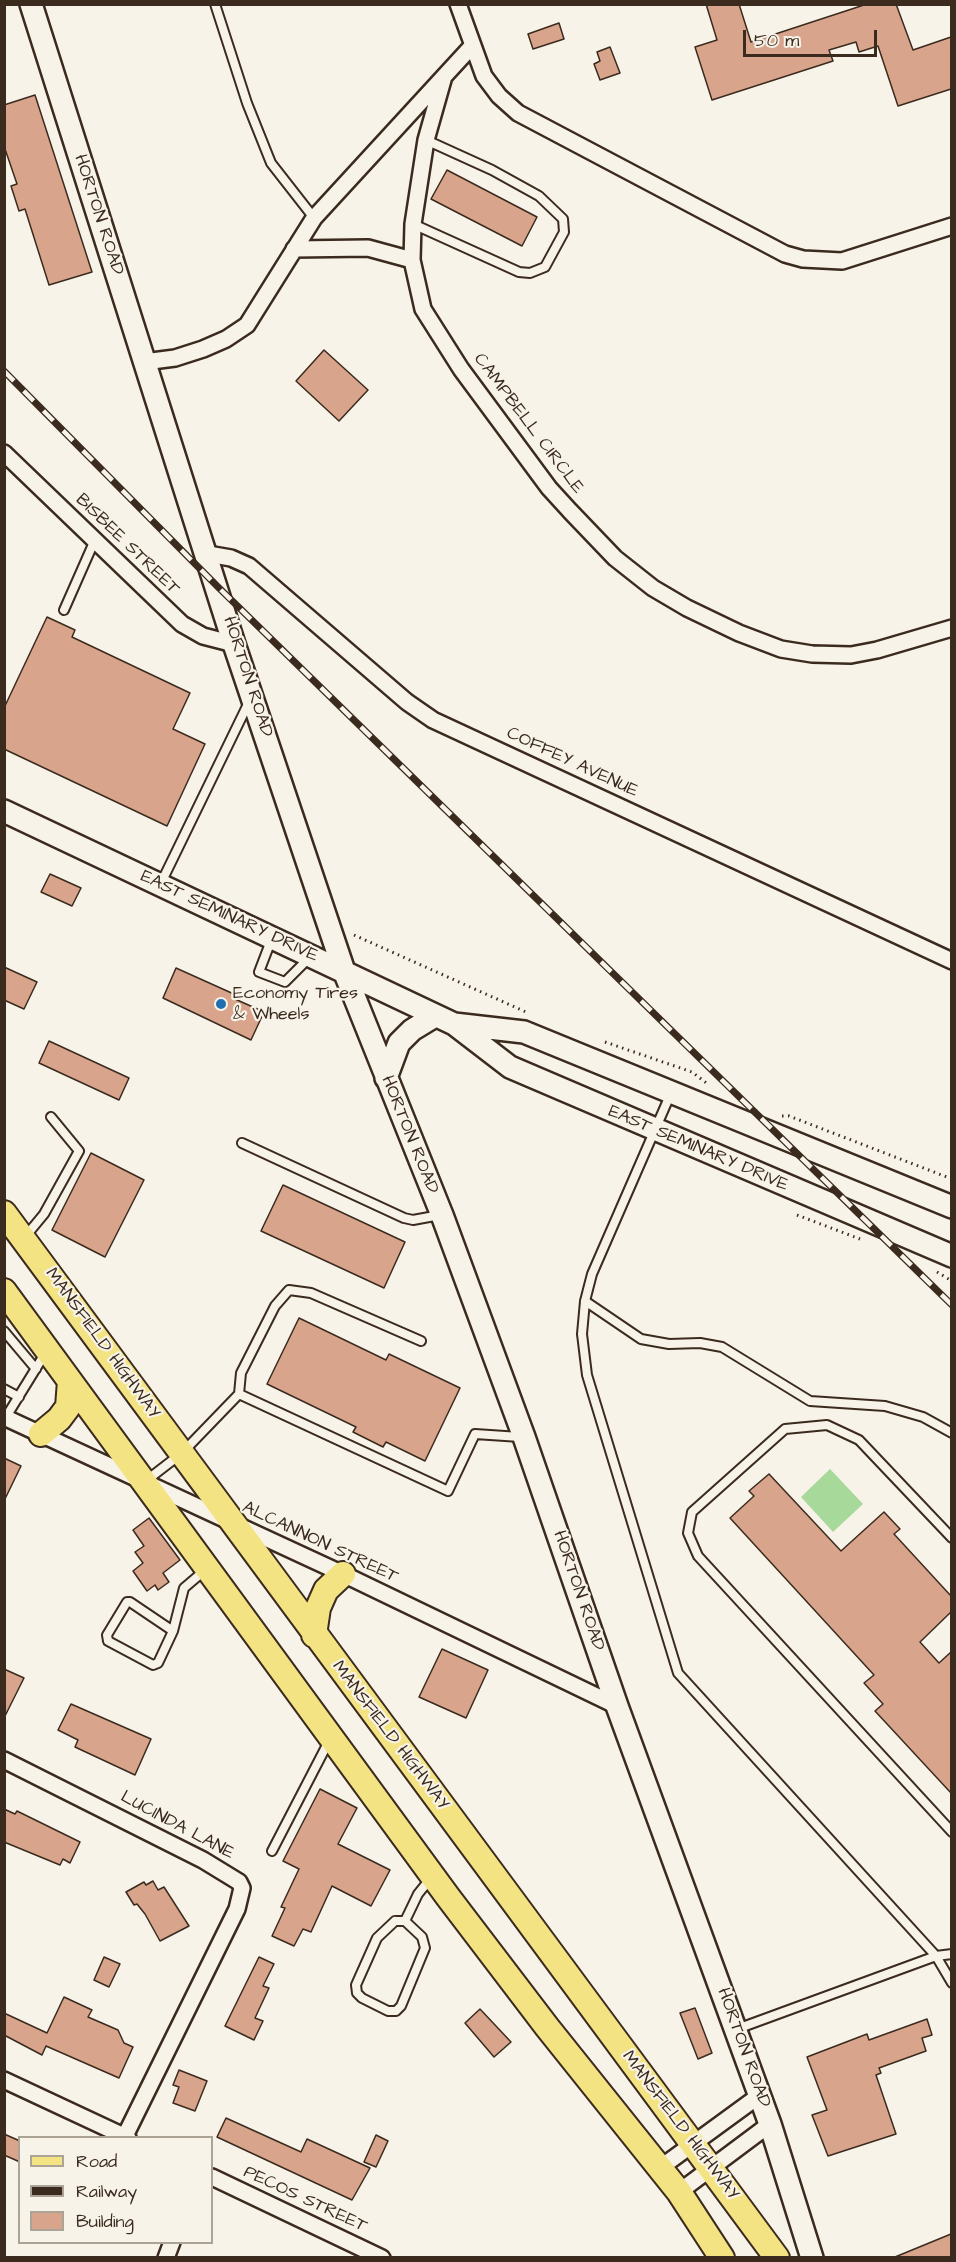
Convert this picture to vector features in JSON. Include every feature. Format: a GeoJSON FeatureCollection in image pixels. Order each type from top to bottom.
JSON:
{"type":"FeatureCollection","features":[{"type":"Feature","properties":{"kind":"main road","name":"MANSFIELD HIGHWAY"},"geometry":{"type":"LineString","coordinates":[[4,1213],[777,2258]]}},
{"type":"Feature","properties":{"kind":"main road"},"geometry":{"type":"LineString","coordinates":[[8,1303],[42,1359],[70,1381],[432,1875],[547,2027],[679,2192],[722,2258]]}},
{"type":"Feature","properties":{"kind":"main road"},"geometry":{"type":"LineString","coordinates":[[41,1434],[59,1419],[68,1407],[70,1381]]}},
{"type":"Feature","properties":{"kind":"main road"},"geometry":{"type":"LineString","coordinates":[[314,1635],[318,1608],[326,1590],[343,1574]]}},
{"type":"Feature","properties":{"kind":"street","name":"HORTON ROAD"},"geometry":{"type":"LineString","coordinates":[[31,4],[144,362],[208,554],[234,644],[344,971],[442,1215],[524,1437],[617,1706],[760,2095],[812,2258]]}},
{"type":"Feature","properties":{"kind":"street"},"geometry":{"type":"LineString","coordinates":[[458,4],[484,76],[499,96],[518,112],[785,254],[803,260],[842,261],[951,226]]}},
{"type":"Feature","properties":{"kind":"street"},"geometry":{"type":"LineString","coordinates":[[144,362],[175,358],[203,349],[226,339],[247,325],[314,218],[381,142],[443,80],[472,46]]}},
{"type":"Feature","properties":{"kind":"street","name":"CAMPBELL CIRCLE"},"geometry":{"type":"LineString","coordinates":[[443,80],[426,140],[413,224],[412,260],[423,309],[461,369],[549,488],[615,558],[654,588],[687,609],[760,642],[812,654],[851,655],[877,650],[951,628]]}},
{"type":"Feature","properties":{"kind":"street"},"geometry":{"type":"LineString","coordinates":[[294,249],[368,248],[412,260]]}},
{"type":"Feature","properties":{"kind":"street","name":"BISBEE STREET"},"geometry":{"type":"LineString","coordinates":[[4,453],[94,542],[182,624],[203,636],[234,644]]}},
{"type":"Feature","properties":{"kind":"street","name":"COFFEY AVENUE"},"geometry":{"type":"LineString","coordinates":[[208,554],[231,558],[249,566],[407,702],[433,720],[951,961]]}},
{"type":"Feature","properties":{"kind":"street","name":"EAST SEMINARY DRIVE"},"geometry":{"type":"LineString","coordinates":[[4,811],[444,1020],[510,1067],[951,1256]]}},
{"type":"Feature","properties":{"kind":"street"},"geometry":{"type":"LineString","coordinates":[[386,1078],[399,1043],[412,1030],[444,1020]]}},
{"type":"Feature","properties":{"kind":"street","name":"EAST SEMINARY DRIVE"},"geometry":{"type":"LineString","coordinates":[[444,1020],[524,1032],[951,1207]]}},
{"type":"Feature","properties":{"kind":"street","name":"ALCANNON STREET"},"geometry":{"type":"LineString","coordinates":[[5,1417],[343,1574],[617,1706]]}},
{"type":"Feature","properties":{"kind":"street","name":"LUCINDA LANE"},"geometry":{"type":"LineString","coordinates":[[4,1760],[203,1860],[239,1882],[242,1888],[237,1909],[126,2136]]}},
{"type":"Feature","properties":{"kind":"street"},"geometry":{"type":"LineString","coordinates":[[4,2080],[124,2136]]}},
{"type":"Feature","properties":{"kind":"street"},"geometry":{"type":"LineString","coordinates":[[660,2168],[760,2095]]}},
{"type":"Feature","properties":{"kind":"street"},"geometry":{"type":"LineString","coordinates":[[679,2192],[770,2124]]}},
{"type":"Feature","properties":{"kind":"street","name":"PECOS STREET"},"geometry":{"type":"LineString","coordinates":[[213,2177],[382,2258]]}},
{"type":"Feature","properties":{"kind":"lane"},"geometry":{"type":"LineString","coordinates":[[215,4],[247,103],[272,163],[314,218]]}},
{"type":"Feature","properties":{"kind":"lane"},"geometry":{"type":"LineString","coordinates":[[413,224],[519,272],[530,273],[545,267],[564,232],[563,219],[539,196],[492,170],[426,140]]}},
{"type":"Feature","properties":{"kind":"lane"},"geometry":{"type":"LineString","coordinates":[[64,610],[94,542]]}},
{"type":"Feature","properties":{"kind":"lane"},"geometry":{"type":"LineString","coordinates":[[160,884],[252,696]]}},
{"type":"Feature","properties":{"kind":"lane"},"geometry":{"type":"LineString","coordinates":[[272,937],[258,969],[282,983],[311,955]]}},
{"type":"Feature","properties":{"kind":"lane"},"geometry":{"type":"LineString","coordinates":[[672,1092],[592,1274],[585,1301],[582,1334],[587,1375],[678,1673],[936,1956],[951,1983]]}},
{"type":"Feature","properties":{"kind":"lane"},"geometry":{"type":"LineString","coordinates":[[24,1238],[44,1214],[79,1151],[51,1117]]}},
{"type":"Feature","properties":{"kind":"lane"},"geometry":{"type":"LineString","coordinates":[[242,1143],[404,1218],[413,1220],[442,1215]]}},
{"type":"Feature","properties":{"kind":"lane"},"geometry":{"type":"LineString","coordinates":[[144,1483],[182,1453],[239,1394],[242,1373],[275,1306],[289,1290],[311,1293],[422,1341]]}},
{"type":"Feature","properties":{"kind":"lane"},"geometry":{"type":"LineString","coordinates":[[585,1301],[641,1339],[669,1344],[700,1343],[722,1347],[810,1401],[885,1406],[923,1417],[951,1433]]}},
{"type":"Feature","properties":{"kind":"lane"},"geometry":{"type":"LineString","coordinates":[[4,1331],[42,1359],[5,1417]]}},
{"type":"Feature","properties":{"kind":"lane"},"geometry":{"type":"LineString","coordinates":[[4,1389],[19,1397]]}},
{"type":"Feature","properties":{"kind":"lane"},"geometry":{"type":"LineString","coordinates":[[239,1394],[448,1491],[475,1434],[524,1437]]}},
{"type":"Feature","properties":{"kind":"lane"},"geometry":{"type":"LineString","coordinates":[[951,1538],[859,1440],[827,1425],[785,1430],[692,1512],[687,1533],[698,1556],[951,1832]]}},
{"type":"Feature","properties":{"kind":"lane"},"geometry":{"type":"LineString","coordinates":[[173,1630],[127,1602],[107,1635],[108,1641],[153,1665],[158,1663],[173,1630],[184,1588],[208,1568]]}},
{"type":"Feature","properties":{"kind":"lane"},"geometry":{"type":"LineString","coordinates":[[272,1851],[331,1737]]}},
{"type":"Feature","properties":{"kind":"lane"},"geometry":{"type":"LineString","coordinates":[[405,1921],[418,1894],[432,1875]]}},
{"type":"Feature","properties":{"kind":"lane"},"geometry":{"type":"LineString","coordinates":[[405,1921],[422,1936],[425,1948],[401,2006],[396,2011],[388,2011],[362,1998],[357,1993],[356,1984],[377,1938],[395,1922],[405,1921]]}},
{"type":"Feature","properties":{"kind":"lane"},"geometry":{"type":"LineString","coordinates":[[736,2029],[936,1956],[951,1954]]}},
{"type":"Feature","properties":{"kind":"path"},"geometry":{"type":"LineString","coordinates":[[354,935],[536,1016]]}},
{"type":"Feature","properties":{"kind":"path"},"geometry":{"type":"LineString","coordinates":[[602,1041],[692,1072],[716,1091]]}},
{"type":"Feature","properties":{"kind":"path"},"geometry":{"type":"LineString","coordinates":[[773,1116],[789,1116],[951,1179]]}},
{"type":"Feature","properties":{"kind":"green space"},"geometry":{"type":"Polygon","coordinates":[[[830,1469],[863,1504],[833,1532],[801,1497],[830,1469]]]}},
{"type":"Feature","properties":{"kind":"building"},"geometry":{"type":"Polygon","coordinates":[[[706,4],[739,4],[751,42],[867,4],[896,4],[913,50],[951,37],[951,89],[898,106],[878,46],[859,52],[856,42],[829,50],[833,61],[712,100],[695,47],[717,40],[706,4]]]}},
{"type":"Feature","properties":{"kind":"building"},"geometry":{"type":"Polygon","coordinates":[[[559,23],[564,39],[533,49],[528,34],[559,23]]]}},
{"type":"Feature","properties":{"kind":"building"},"geometry":{"type":"Polygon","coordinates":[[[610,47],[620,73],[600,80],[594,64],[600,61],[597,52],[610,47]]]}},
{"type":"Feature","properties":{"kind":"building"},"geometry":{"type":"Polygon","coordinates":[[[35,95],[92,272],[49,285],[25,209],[19,211],[11,186],[17,184],[4,146],[4,105],[35,95]]]}},
{"type":"Feature","properties":{"kind":"building"},"geometry":{"type":"Polygon","coordinates":[[[447,170],[537,217],[522,246],[431,199],[447,170]]]}},
{"type":"Feature","properties":{"kind":"building"},"geometry":{"type":"Polygon","coordinates":[[[324,350],[368,390],[339,421],[296,381],[324,350]]]}},
{"type":"Feature","properties":{"kind":"building"},"geometry":{"type":"Polygon","coordinates":[[[47,617],[75,630],[72,637],[190,693],[173,729],[205,744],[167,826],[4,749],[4,708],[47,617]]]}},
{"type":"Feature","properties":{"kind":"building"},"geometry":{"type":"Polygon","coordinates":[[[50,874],[81,888],[72,906],[41,892],[50,874]]]}},
{"type":"Feature","properties":{"kind":"building"},"geometry":{"type":"Polygon","coordinates":[[[4,967],[37,982],[24,1009],[4,1000],[4,967]]]}},
{"type":"Feature","properties":{"kind":"building"},"geometry":{"type":"Polygon","coordinates":[[[176,968],[236,995],[235,999],[264,1012],[251,1040],[163,998],[176,968]]]}},
{"type":"Feature","properties":{"kind":"building"},"geometry":{"type":"Polygon","coordinates":[[[49,1041],[129,1078],[119,1100],[39,1063],[49,1041]]]}},
{"type":"Feature","properties":{"kind":"building"},"geometry":{"type":"Polygon","coordinates":[[[91,1153],[144,1180],[105,1257],[52,1230],[91,1153]]]}},
{"type":"Feature","properties":{"kind":"building"},"geometry":{"type":"Polygon","coordinates":[[[283,1185],[405,1242],[384,1288],[261,1231],[283,1185]]]}},
{"type":"Feature","properties":{"kind":"building"},"geometry":{"type":"Polygon","coordinates":[[[299,1318],[386,1360],[389,1354],[460,1388],[425,1461],[386,1442],[383,1447],[353,1432],[356,1427],[267,1384],[299,1318]]]}},
{"type":"Feature","properties":{"kind":"building"},"geometry":{"type":"Polygon","coordinates":[[[4,1458],[21,1466],[4,1501],[4,1458]]]}},
{"type":"Feature","properties":{"kind":"building"},"geometry":{"type":"Polygon","coordinates":[[[769,1474],[841,1551],[884,1512],[900,1529],[894,1534],[951,1596],[951,1612],[920,1642],[939,1663],[951,1652],[951,1793],[875,1711],[883,1704],[864,1683],[874,1675],[730,1518],[754,1496],[749,1491],[769,1474]]]}},
{"type":"Feature","properties":{"kind":"building"},"geometry":{"type":"Polygon","coordinates":[[[149,1518],[180,1560],[163,1573],[169,1582],[158,1590],[155,1585],[147,1591],[133,1571],[143,1563],[135,1552],[144,1546],[133,1530],[149,1518]]]}},
{"type":"Feature","properties":{"kind":"building"},"geometry":{"type":"Polygon","coordinates":[[[442,1649],[488,1670],[466,1718],[419,1697],[442,1649]]]}},
{"type":"Feature","properties":{"kind":"building"},"geometry":{"type":"Polygon","coordinates":[[[4,1669],[24,1678],[4,1718],[4,1669]]]}},
{"type":"Feature","properties":{"kind":"building"},"geometry":{"type":"Polygon","coordinates":[[[71,1704],[151,1739],[135,1775],[75,1747],[78,1740],[58,1730],[71,1704]]]}},
{"type":"Feature","properties":{"kind":"building"},"geometry":{"type":"Polygon","coordinates":[[[320,1789],[357,1808],[338,1844],[390,1870],[371,1906],[332,1886],[311,1932],[303,1929],[294,1946],[272,1936],[285,1908],[281,1907],[299,1869],[283,1861],[320,1789]]]}},
{"type":"Feature","properties":{"kind":"building"},"geometry":{"type":"Polygon","coordinates":[[[4,1809],[15,1814],[17,1811],[80,1842],[70,1863],[63,1859],[60,1865],[4,1842],[4,1809]]]}},
{"type":"Feature","properties":{"kind":"building"},"geometry":{"type":"Polygon","coordinates":[[[153,1881],[158,1890],[164,1887],[189,1926],[160,1941],[145,1914],[137,1904],[134,1905],[126,1892],[144,1882],[146,1885],[153,1881]]]}},
{"type":"Feature","properties":{"kind":"building"},"geometry":{"type":"Polygon","coordinates":[[[104,1957],[120,1964],[109,1987],[94,1980],[104,1957]]]}},
{"type":"Feature","properties":{"kind":"building"},"geometry":{"type":"Polygon","coordinates":[[[259,1957],[274,1964],[263,1986],[269,1988],[255,2018],[263,2021],[254,2040],[225,2026],[259,1957]]]}},
{"type":"Feature","properties":{"kind":"building"},"geometry":{"type":"Polygon","coordinates":[[[64,1997],[92,2010],[88,2017],[118,2030],[124,2043],[133,2047],[119,2078],[46,2046],[42,2055],[4,2035],[4,2013],[47,2033],[64,1997]]]}},
{"type":"Feature","properties":{"kind":"building"},"geometry":{"type":"Polygon","coordinates":[[[695,2008],[712,2053],[698,2059],[680,2013],[695,2008]]]}},
{"type":"Feature","properties":{"kind":"building"},"geometry":{"type":"Polygon","coordinates":[[[480,2009],[511,2042],[494,2057],[465,2023],[480,2009]]]}},
{"type":"Feature","properties":{"kind":"building"},"geometry":{"type":"Polygon","coordinates":[[[927,2019],[932,2035],[922,2038],[926,2051],[879,2068],[881,2073],[876,2075],[896,2134],[828,2156],[812,2115],[827,2110],[807,2057],[867,2034],[869,2040],[927,2019]]]}},
{"type":"Feature","properties":{"kind":"building"},"geometry":{"type":"Polygon","coordinates":[[[179,2070],[207,2081],[195,2111],[173,2103],[179,2087],[173,2085],[179,2070]]]}},
{"type":"Feature","properties":{"kind":"building"},"geometry":{"type":"Polygon","coordinates":[[[226,2118],[301,2152],[307,2139],[370,2168],[352,2200],[217,2137],[226,2118]]]}},
{"type":"Feature","properties":{"kind":"building"},"geometry":{"type":"Polygon","coordinates":[[[4,2134],[18,2140],[18,2161],[4,2155],[4,2134]]]}},
{"type":"Feature","properties":{"kind":"building"},"geometry":{"type":"Polygon","coordinates":[[[376,2135],[388,2141],[376,2167],[364,2162],[376,2135]]]}},
{"type":"Feature","properties":{"kind":"building"},"geometry":{"type":"Polygon","coordinates":[[[951,2234],[951,2258],[895,2258],[895,2257],[951,2234]]]}},
{"type":"Feature","properties":{"kind":"railway"},"geometry":{"type":"LineString","coordinates":[[4,371],[218,587],[952,1305]]}},
{"type":"Feature","properties":{"kind":"place","name":"Economy Tires & Wheels"},"geometry":{"type":"Point","coordinates":[221,1004]}}]}
